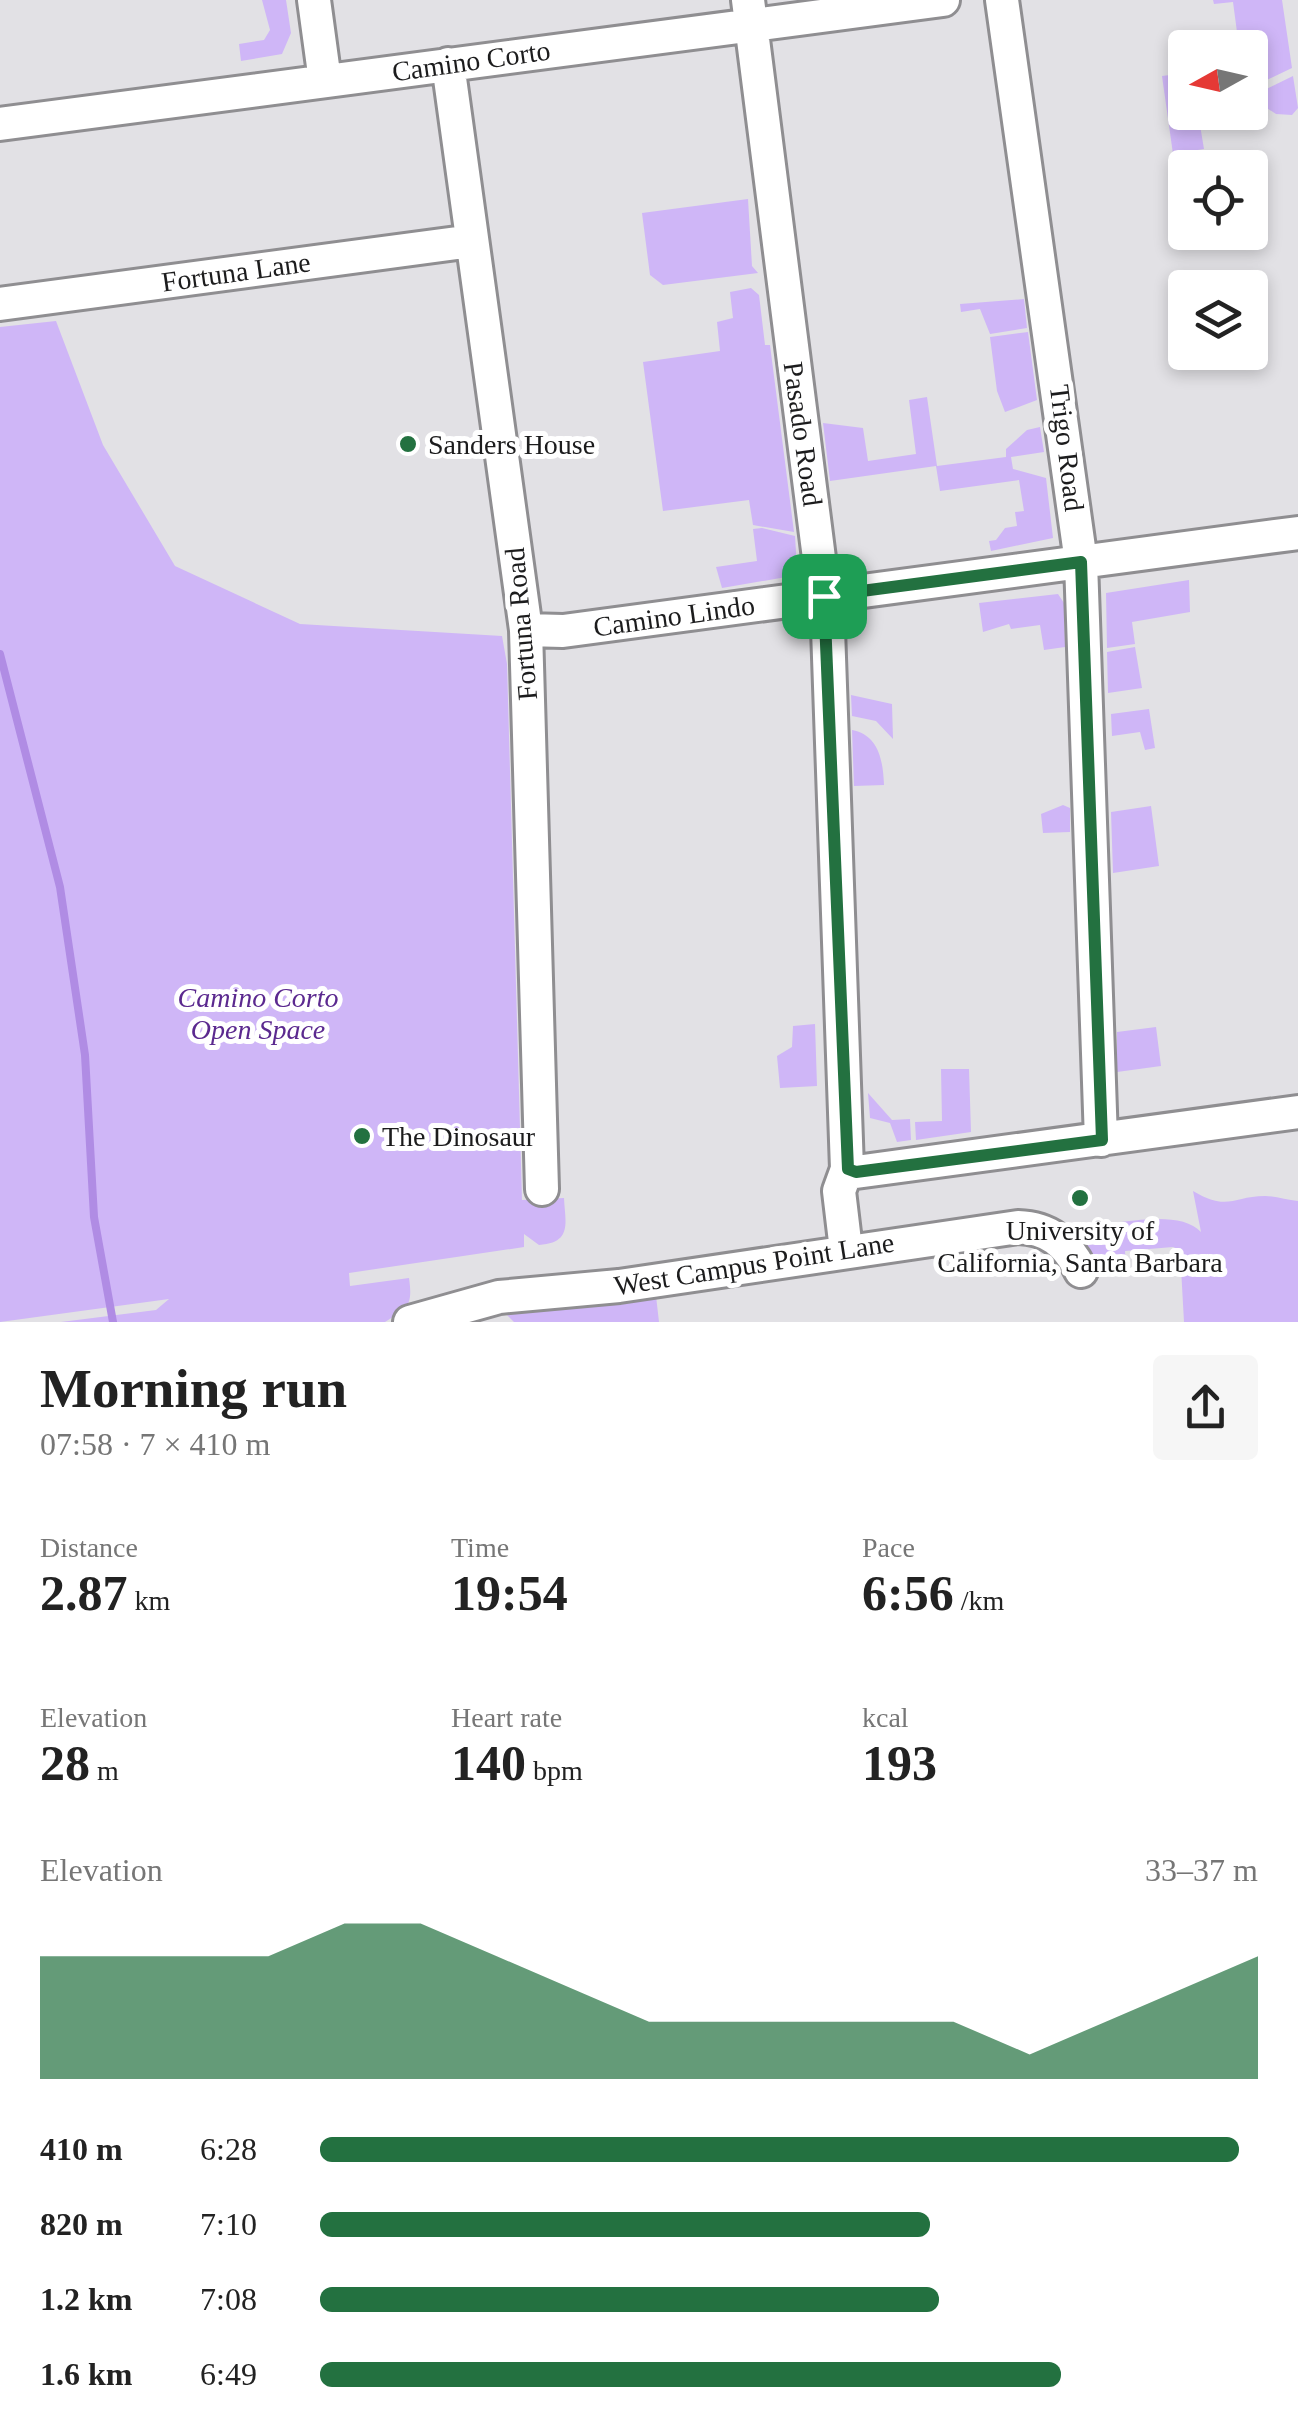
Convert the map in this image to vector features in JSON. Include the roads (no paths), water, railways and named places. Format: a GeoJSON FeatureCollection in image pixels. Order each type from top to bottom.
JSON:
{"type":"FeatureCollection","features":[{"type":"Feature","properties":{"kind":"street"},"geometry":{"type":"LineString","coordinates":[[314,0],[325,81]]}},
{"type":"Feature","properties":{"kind":"street","name":"Camino Corto"},"geometry":{"type":"LineString","coordinates":[[0,124],[220,98],[749,13],[942,0]]}},
{"type":"Feature","properties":{"kind":"street","name":"Trigo Road"},"geometry":{"type":"LineString","coordinates":[[1002,0],[1081,562],[1102,1140]]}},
{"type":"Feature","properties":{"kind":"street","name":"Pasado Road"},"geometry":{"type":"LineString","coordinates":[[749,13],[824,596],[848,1169],[839,1191],[846,1250]]}},
{"type":"Feature","properties":{"kind":"street","name":"Fortuna Road"},"geometry":{"type":"LineString","coordinates":[[448,64],[526,630],[542,1189]]}},
{"type":"Feature","properties":{"kind":"street","name":"Fortuna Lane"},"geometry":{"type":"LineString","coordinates":[[0,304],[472,241]]}},
{"type":"Feature","properties":{"kind":"street","name":"Camino Lindo"},"geometry":{"type":"LineString","coordinates":[[526,630],[563,631],[1298,533]]}},
{"type":"Feature","properties":{"kind":"street"},"geometry":{"type":"LineString","coordinates":[[848,1169],[856,1172],[1298,1112]]}},
{"type":"Feature","properties":{"kind":"street","name":"West Campus Point Lane"},"geometry":{"type":"LineString","coordinates":[[410,1322],[500,1297],[619,1286],[846,1250],[1032,1228],[1060,1241],[1080,1271]]}},
{"type":"Feature","properties":{"kind":"waterway"},"geometry":{"type":"LineString","coordinates":[[0,654],[60,887],[85,1055],[94,1217],[113,1322]]}},
{"type":"Feature","properties":{"kind":"place","name":"Sanders House"},"geometry":{"type":"Point","coordinates":[408,444]}},
{"type":"Feature","properties":{"kind":"place","name":"The Dinosaur"},"geometry":{"type":"Point","coordinates":[362,1136]}},
{"type":"Feature","properties":{"kind":"place","name":"University of California, Santa Barbara"},"geometry":{"type":"Point","coordinates":[1080,1198]}},
{"type":"Feature","properties":{"kind":"park label","name":"Camino Corto Open Space"},"geometry":{"type":"Point","coordinates":[258,1013]}}]}
